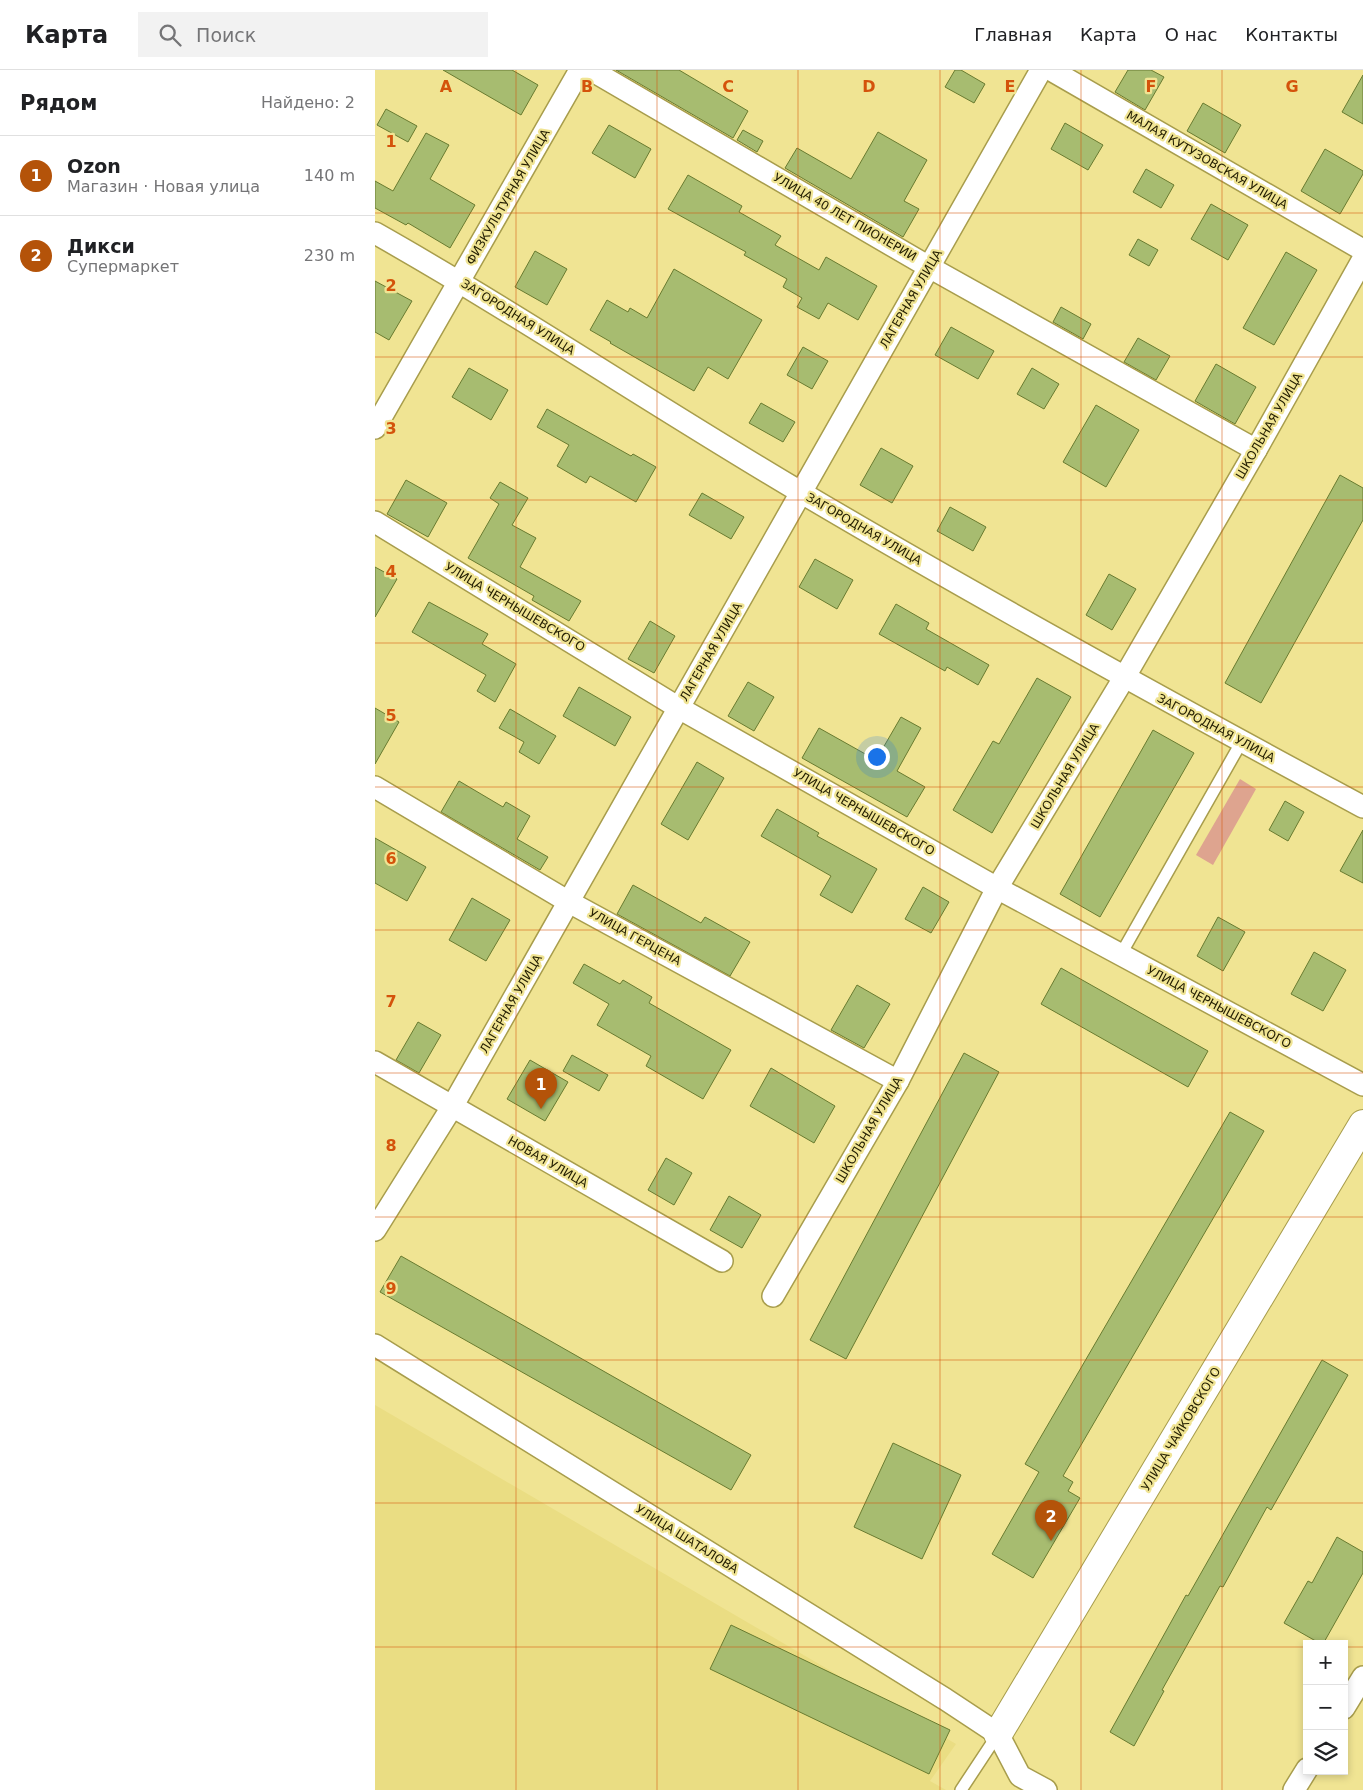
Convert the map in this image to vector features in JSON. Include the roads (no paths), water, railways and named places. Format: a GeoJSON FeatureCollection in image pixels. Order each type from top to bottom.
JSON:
{"type":"FeatureCollection","features":[{"type":"Feature","properties":{"kind":"street","name":"ФИЗКУЛЬТУРНАЯ УЛИЦА"},"geometry":{"type":"LineString","coordinates":[[375,428],[581,70]]}},
{"type":"Feature","properties":{"kind":"street","name":"УЛИЦА 40 ЛЕТ ПИОНЕРИИ"},"geometry":{"type":"LineString","coordinates":[[591,70],[929,267],[1256,450]]}},
{"type":"Feature","properties":{"kind":"street","name":"ЛАГЕРНАЯ УЛИЦА"},"geometry":{"type":"LineString","coordinates":[[375,1230],[452,1107],[1041,70]]}},
{"type":"Feature","properties":{"kind":"street","name":"МАЛАЯ КУТУЗОВСКАЯ УЛИЦА"},"geometry":{"type":"LineString","coordinates":[[1051,70],[1363,250]]}},
{"type":"Feature","properties":{"kind":"street","name":"ЗАГОРОДНАЯ УЛИЦА"},"geometry":{"type":"LineString","coordinates":[[375,233],[459,281],[801,492],[1124,678],[1363,807]]}},
{"type":"Feature","properties":{"kind":"street","name":"ШКОЛЬНАЯ УЛИЦА"},"geometry":{"type":"LineString","coordinates":[[773,1296],[898,1081],[997,888],[1124,678],[1256,450],[1363,259]]}},
{"type":"Feature","properties":{"kind":"street","name":"УЛИЦА ЧЕРНЫШЕВСКОГО"},"geometry":{"type":"LineString","coordinates":[[375,522],[679,708],[997,888],[1363,1084]]}},
{"type":"Feature","properties":{"kind":"street","name":"УЛИЦА ГЕРЦЕНА"},"geometry":{"type":"LineString","coordinates":[[375,787],[569,902],[898,1081]]}},
{"type":"Feature","properties":{"kind":"street","name":"НОВАЯ УЛИЦА"},"geometry":{"type":"LineString","coordinates":[[375,1062],[722,1261]]}},
{"type":"Feature","properties":{"kind":"street","name":"УЛИЦА ЧАЙКОВСКОГО"},"geometry":{"type":"LineString","coordinates":[[999,1734],[1363,1124]]}},
{"type":"Feature","properties":{"kind":"street","name":"УЛИЦА ШАТАЛОВА"},"geometry":{"type":"LineString","coordinates":[[375,1345],[999,1734]]}},
{"type":"Feature","properties":{"kind":"street"},"geometry":{"type":"LineString","coordinates":[[1348,1701],[1363,1677]]}},
{"type":"Feature","properties":{"kind":"street"},"geometry":{"type":"LineString","coordinates":[[999,1734],[1020,1776],[1046,1790]]}},
{"type":"Feature","properties":{"kind":"street"},"geometry":{"type":"LineString","coordinates":[[1294,1790],[1303,1775]]}},
{"type":"Feature","properties":{"kind":"lane"},"geometry":{"type":"LineString","coordinates":[[1121,954],[1242,742]]}},
{"type":"Feature","properties":{"kind":"lane"},"geometry":{"type":"LineString","coordinates":[[961,1790],[999,1734]]}},
{"type":"Feature","properties":{"kind":"place","name":"Ozon"},"geometry":{"type":"Point","coordinates":[541,1109]}},
{"type":"Feature","properties":{"kind":"place","name":"Дикси"},"geometry":{"type":"Point","coordinates":[1051,1541]}}]}
